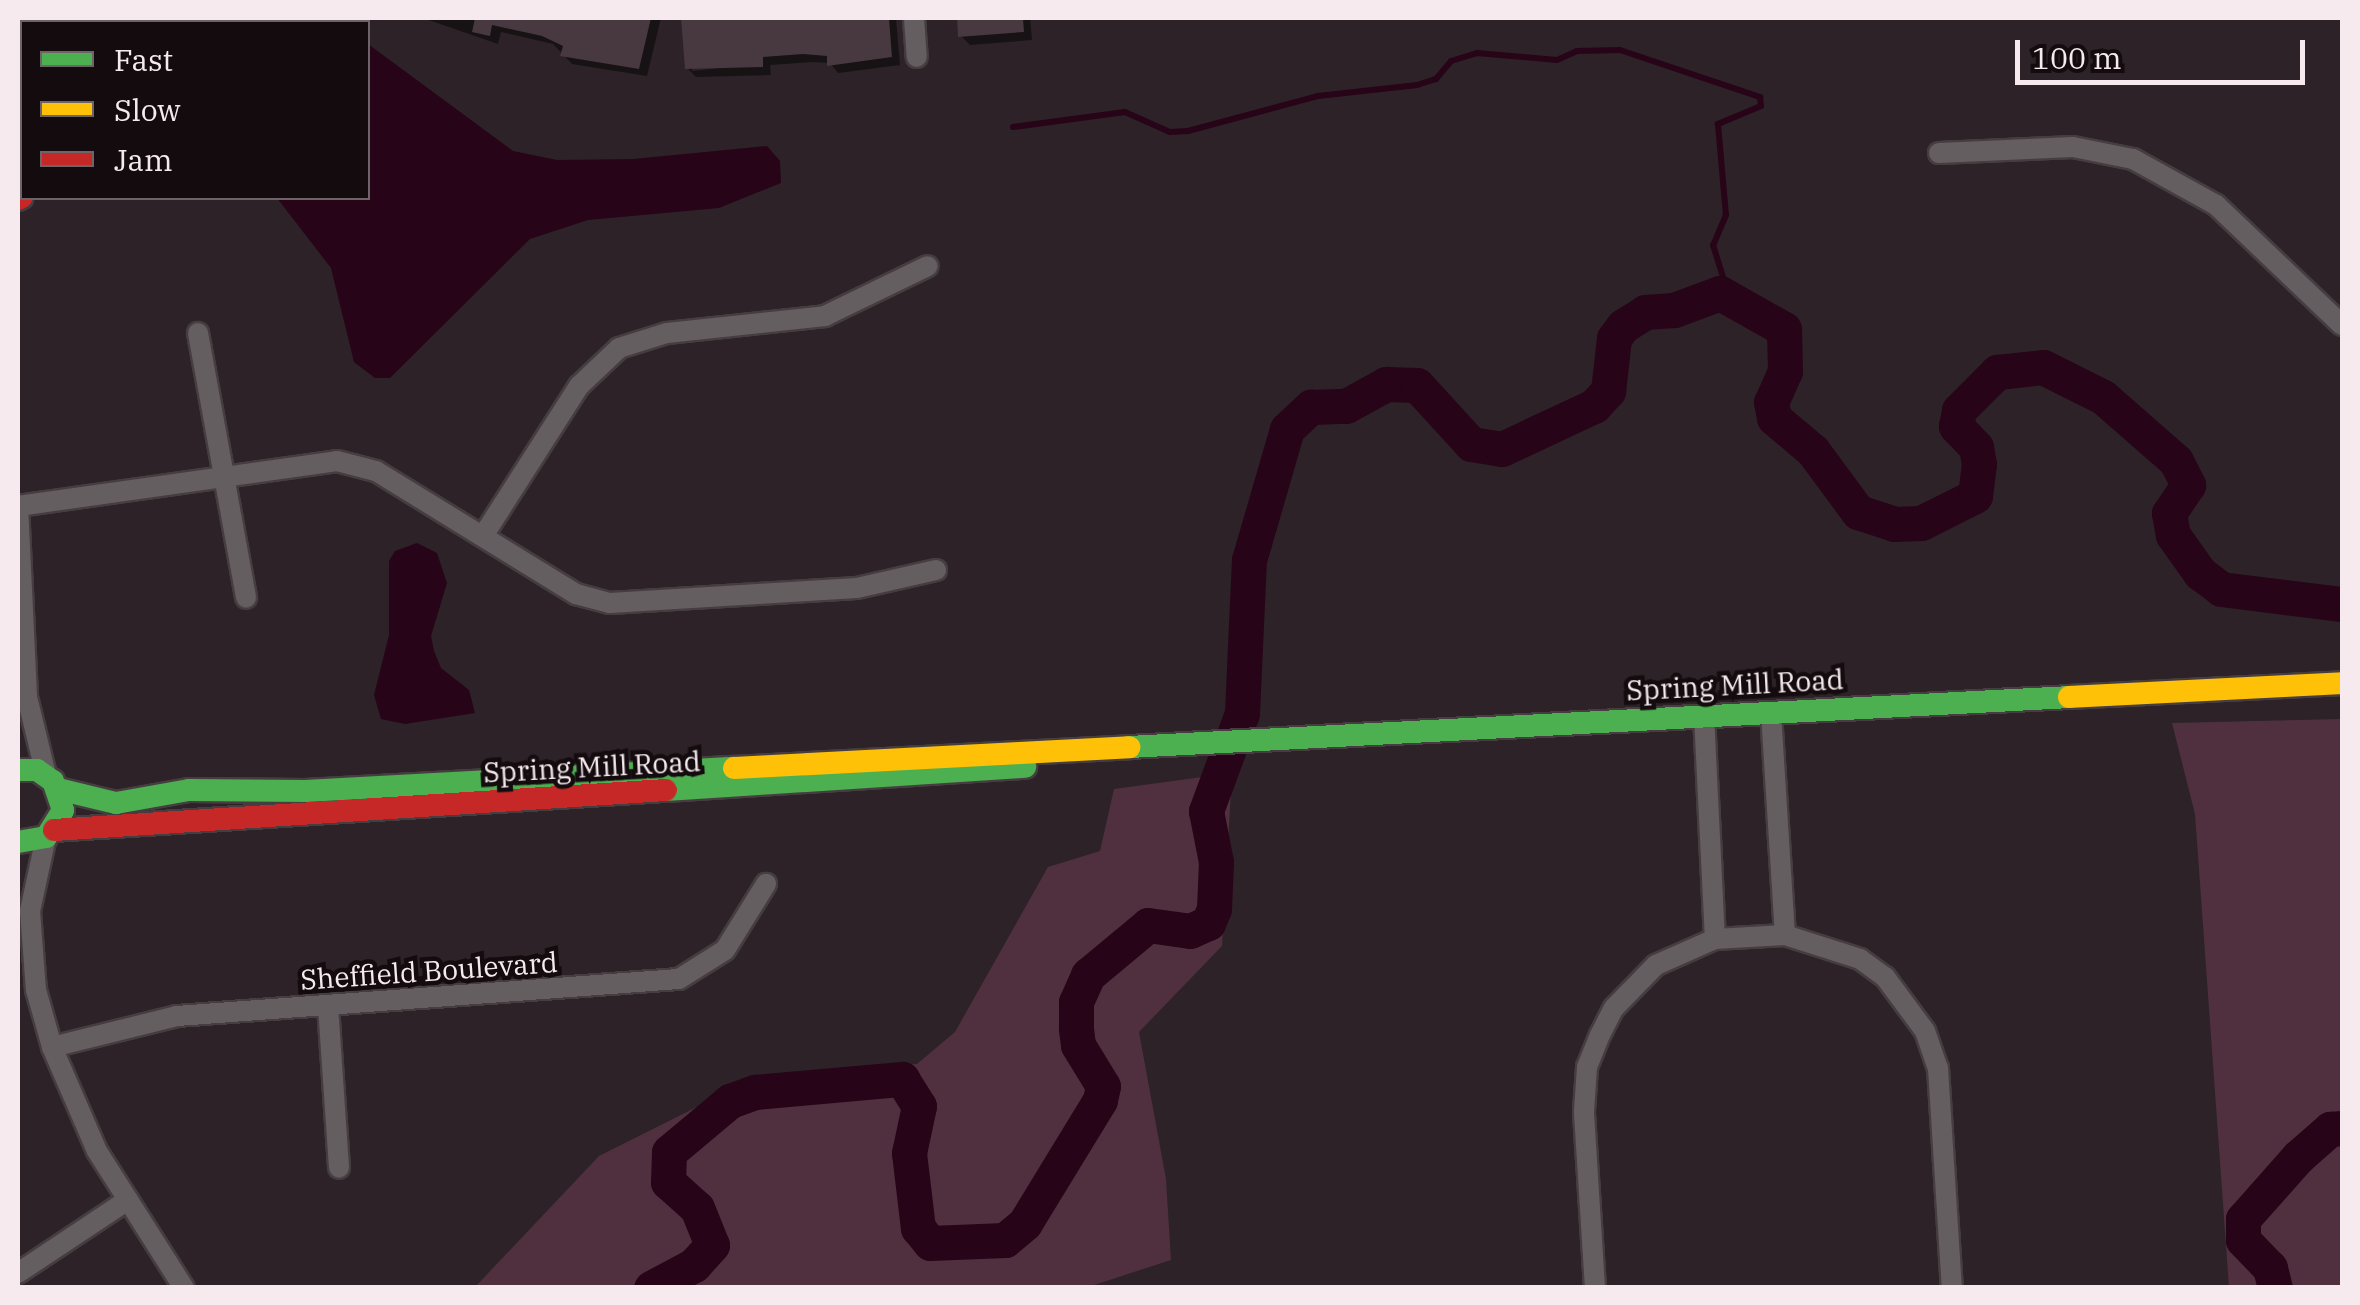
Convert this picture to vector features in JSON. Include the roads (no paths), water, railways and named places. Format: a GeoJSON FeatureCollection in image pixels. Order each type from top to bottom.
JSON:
{"type":"FeatureCollection","features":[{"type":"Feature","properties":{"kind":"street"},"geometry":{"type":"LineString","coordinates":[[914,18],[917,57]]}},
{"type":"Feature","properties":{"kind":"street"},"geometry":{"type":"LineString","coordinates":[[1939,152],[2072,147],[2132,159],[2216,205],[2342,326]]}},
{"type":"Feature","properties":{"kind":"street"},"geometry":{"type":"LineString","coordinates":[[483,536],[579,386],[620,348],[667,333],[824,316],[928,266]]}},
{"type":"Feature","properties":{"kind":"street"},"geometry":{"type":"LineString","coordinates":[[198,333],[246,598]]}},
{"type":"Feature","properties":{"kind":"street"},"geometry":{"type":"LineString","coordinates":[[30,911],[50,833],[62,810],[27,696],[18,505],[338,461],[376,471],[576,594],[610,603],[858,588],[936,570]]}},
{"type":"Feature","properties":{"kind":"street","name":"Spring Mill Road"},"geometry":{"type":"LineString","coordinates":[[18,770],[116,803],[206,789],[306,792],[2342,682]]}},
{"type":"Feature","properties":{"kind":"street"},"geometry":{"type":"LineString","coordinates":[[1771,713],[1785,936]]}},
{"type":"Feature","properties":{"kind":"street"},"geometry":{"type":"LineString","coordinates":[[1704,716],[1715,938]]}},
{"type":"Feature","properties":{"kind":"street","name":"Spring Mill Road"},"geometry":{"type":"LineString","coordinates":[[18,842],[50,833],[940,777],[1131,748]]}},
{"type":"Feature","properties":{"kind":"street"},"geometry":{"type":"LineString","coordinates":[[18,868],[30,911],[36,990],[52,1047],[80,1120],[184,1288]]}},
{"type":"Feature","properties":{"kind":"street","name":"Sheffield Boulevard"},"geometry":{"type":"LineString","coordinates":[[52,1047],[177,1016],[679,979],[725,950],[766,884]]}},
{"type":"Feature","properties":{"kind":"street"},"geometry":{"type":"LineString","coordinates":[[1595,1288],[1584,1112],[1587,1067],[1614,1008],[1656,965],[1715,938],[1785,936],[1860,959],[1886,977],[1925,1031],[1938,1068],[1952,1288]]}},
{"type":"Feature","properties":{"kind":"street"},"geometry":{"type":"LineString","coordinates":[[328,1006],[339,1168]]}},
{"type":"Feature","properties":{"kind":"street"},"geometry":{"type":"LineString","coordinates":[[18,1273],[128,1200]]}},
{"type":"Feature","properties":{"kind":"waterway"},"geometry":{"type":"LineString","coordinates":[[1013,127],[1125,112],[1170,132],[1188,131],[1318,96],[1417,85],[1436,79],[1451,61],[1477,53],[1557,60],[1577,51],[1620,50],[1760,97],[1761,106],[1718,124],[1726,215],[1713,245],[1729,296]]}},
{"type":"Feature","properties":{"kind":"waterway"},"geometry":{"type":"LineString","coordinates":[[651,1288],[694,1265],[712,1245],[697,1208],[668,1182],[669,1152],[730,1101],[755,1092],[902,1079],[919,1106],[909,1153],[918,1228],[930,1243],[1005,1240],[1025,1223],[1100,1100],[1103,1086],[1078,1045],[1076,1028],[1076,1002],[1088,975],[1148,925],[1190,931],[1208,923],[1214,909],[1216,862],[1206,811],[1242,713],[1249,560],[1287,429],[1311,407],[1346,406],[1386,384],[1417,385],[1471,444],[1502,449],[1594,406],[1608,391],[1614,338],[1623,326],[1645,312],[1674,310],[1720,293],[1784,329],[1785,371],[1771,402],[1774,418],[1813,451],[1858,512],[1894,524],[1921,523],[1975,496],[1979,464],[1976,447],[1956,426],[1959,410],[1997,372],[2043,367],[2103,397],[2176,461],[2188,485],[2169,513],[2173,535],[2200,573],[2221,589],[2342,604]]}},
{"type":"Feature","properties":{"kind":"waterway"},"geometry":{"type":"LineString","coordinates":[[2275,1288],[2270,1268],[2243,1240],[2243,1219],[2298,1157],[2330,1129],[2342,1128]]}}]}
